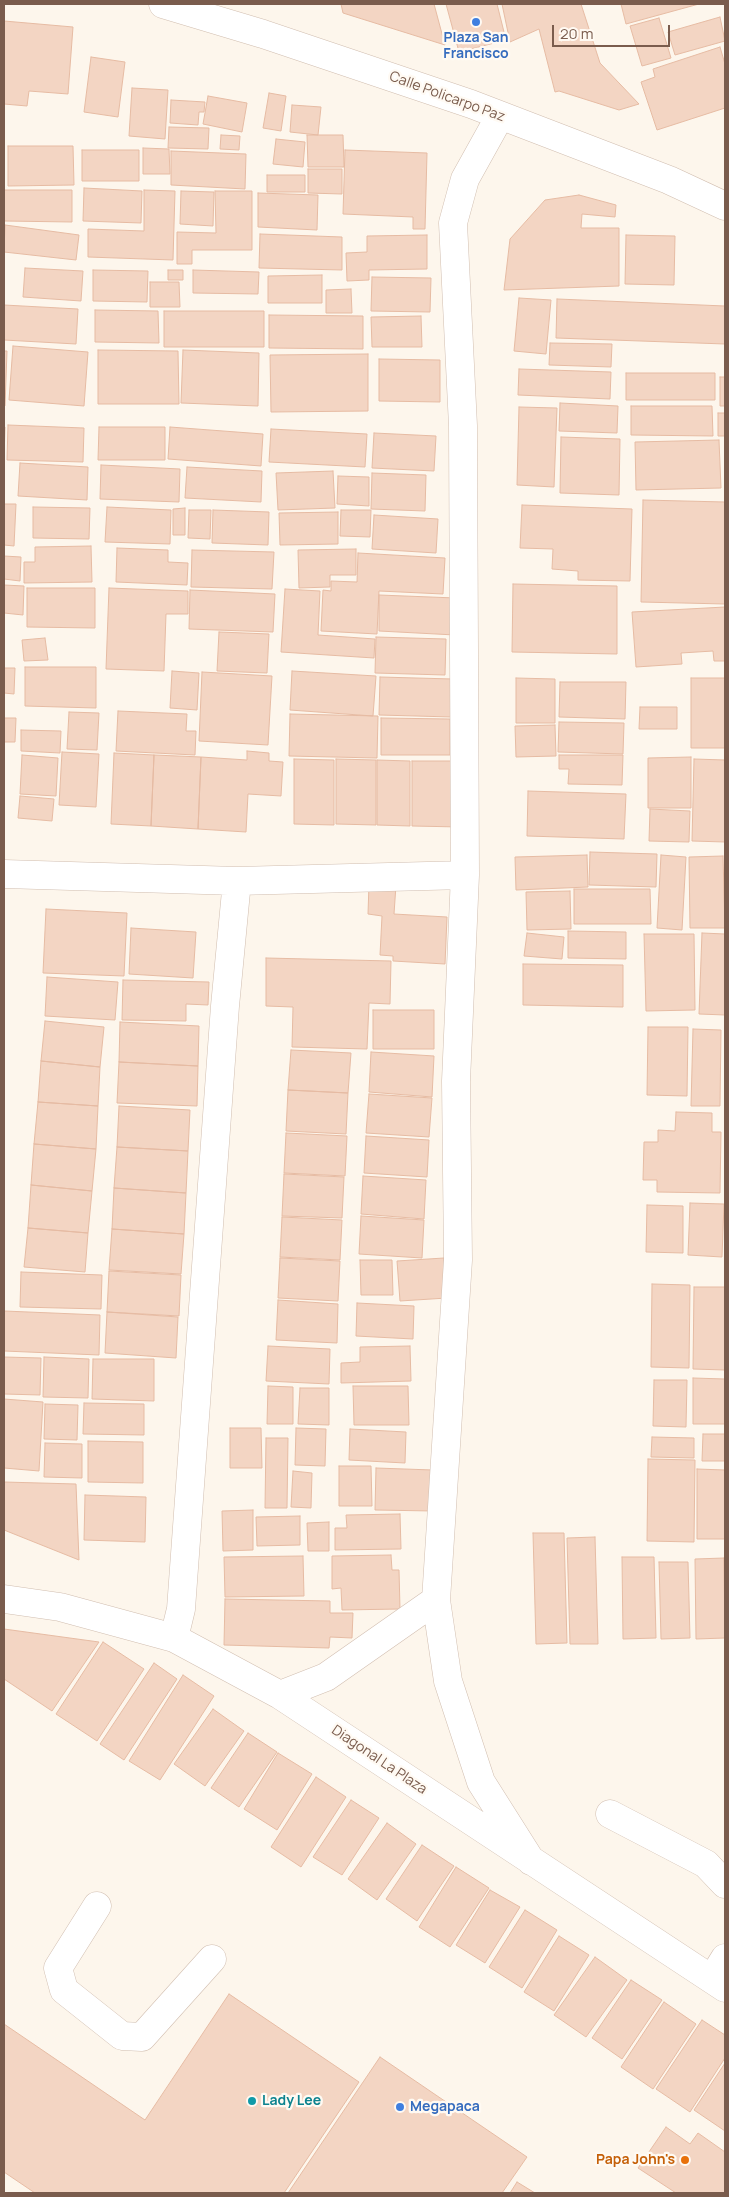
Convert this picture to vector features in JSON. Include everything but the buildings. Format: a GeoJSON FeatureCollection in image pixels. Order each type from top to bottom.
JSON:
{"type":"FeatureCollection","features":[{"type":"Feature","properties":{"kind":"street","name":"Calle Policarpo Paz"},"geometry":{"type":"LineString","coordinates":[[164,4],[273,37],[462,101],[669,180],[725,206]]}},
{"type":"Feature","properties":{"kind":"street"},"geometry":{"type":"LineString","coordinates":[[500,116],[465,179],[453,223],[462,426],[465,875],[456,1081],[458,1260],[436,1600],[448,1681],[481,1782],[531,1861]]}},
{"type":"Feature","properties":{"kind":"street"},"geometry":{"type":"LineString","coordinates":[[4,874],[237,881],[465,875]]}},
{"type":"Feature","properties":{"kind":"street"},"geometry":{"type":"LineString","coordinates":[[174,1638],[181,1609],[225,1006],[237,881]]}},
{"type":"Feature","properties":{"kind":"street","name":"Diagonal La Plaza"},"geometry":{"type":"LineString","coordinates":[[4,1599],[60,1607],[174,1638],[280,1694],[531,1861],[721,1975]]}},
{"type":"Feature","properties":{"kind":"street"},"geometry":{"type":"LineString","coordinates":[[280,1694],[326,1677],[436,1600]]}},
{"type":"Feature","properties":{"kind":"street"},"geometry":{"type":"LineString","coordinates":[[610,1814],[706,1864],[725,1884]]}},
{"type":"Feature","properties":{"kind":"street"},"geometry":{"type":"LineString","coordinates":[[97,1906],[58,1968],[64,1990],[122,2036],[142,2037],[212,1960]]}},
{"type":"Feature","properties":{"kind":"place","name":"Plaza San Francisco"},"geometry":{"type":"Point","coordinates":[476,22]}},
{"type":"Feature","properties":{"kind":"place","name":"Lady Lee"},"geometry":{"type":"Point","coordinates":[252,2101]}},
{"type":"Feature","properties":{"kind":"place","name":"Megapaca"},"geometry":{"type":"Point","coordinates":[400,2107]}},
{"type":"Feature","properties":{"kind":"place","name":"Papa John's"},"geometry":{"type":"Point","coordinates":[685,2160]}}]}
